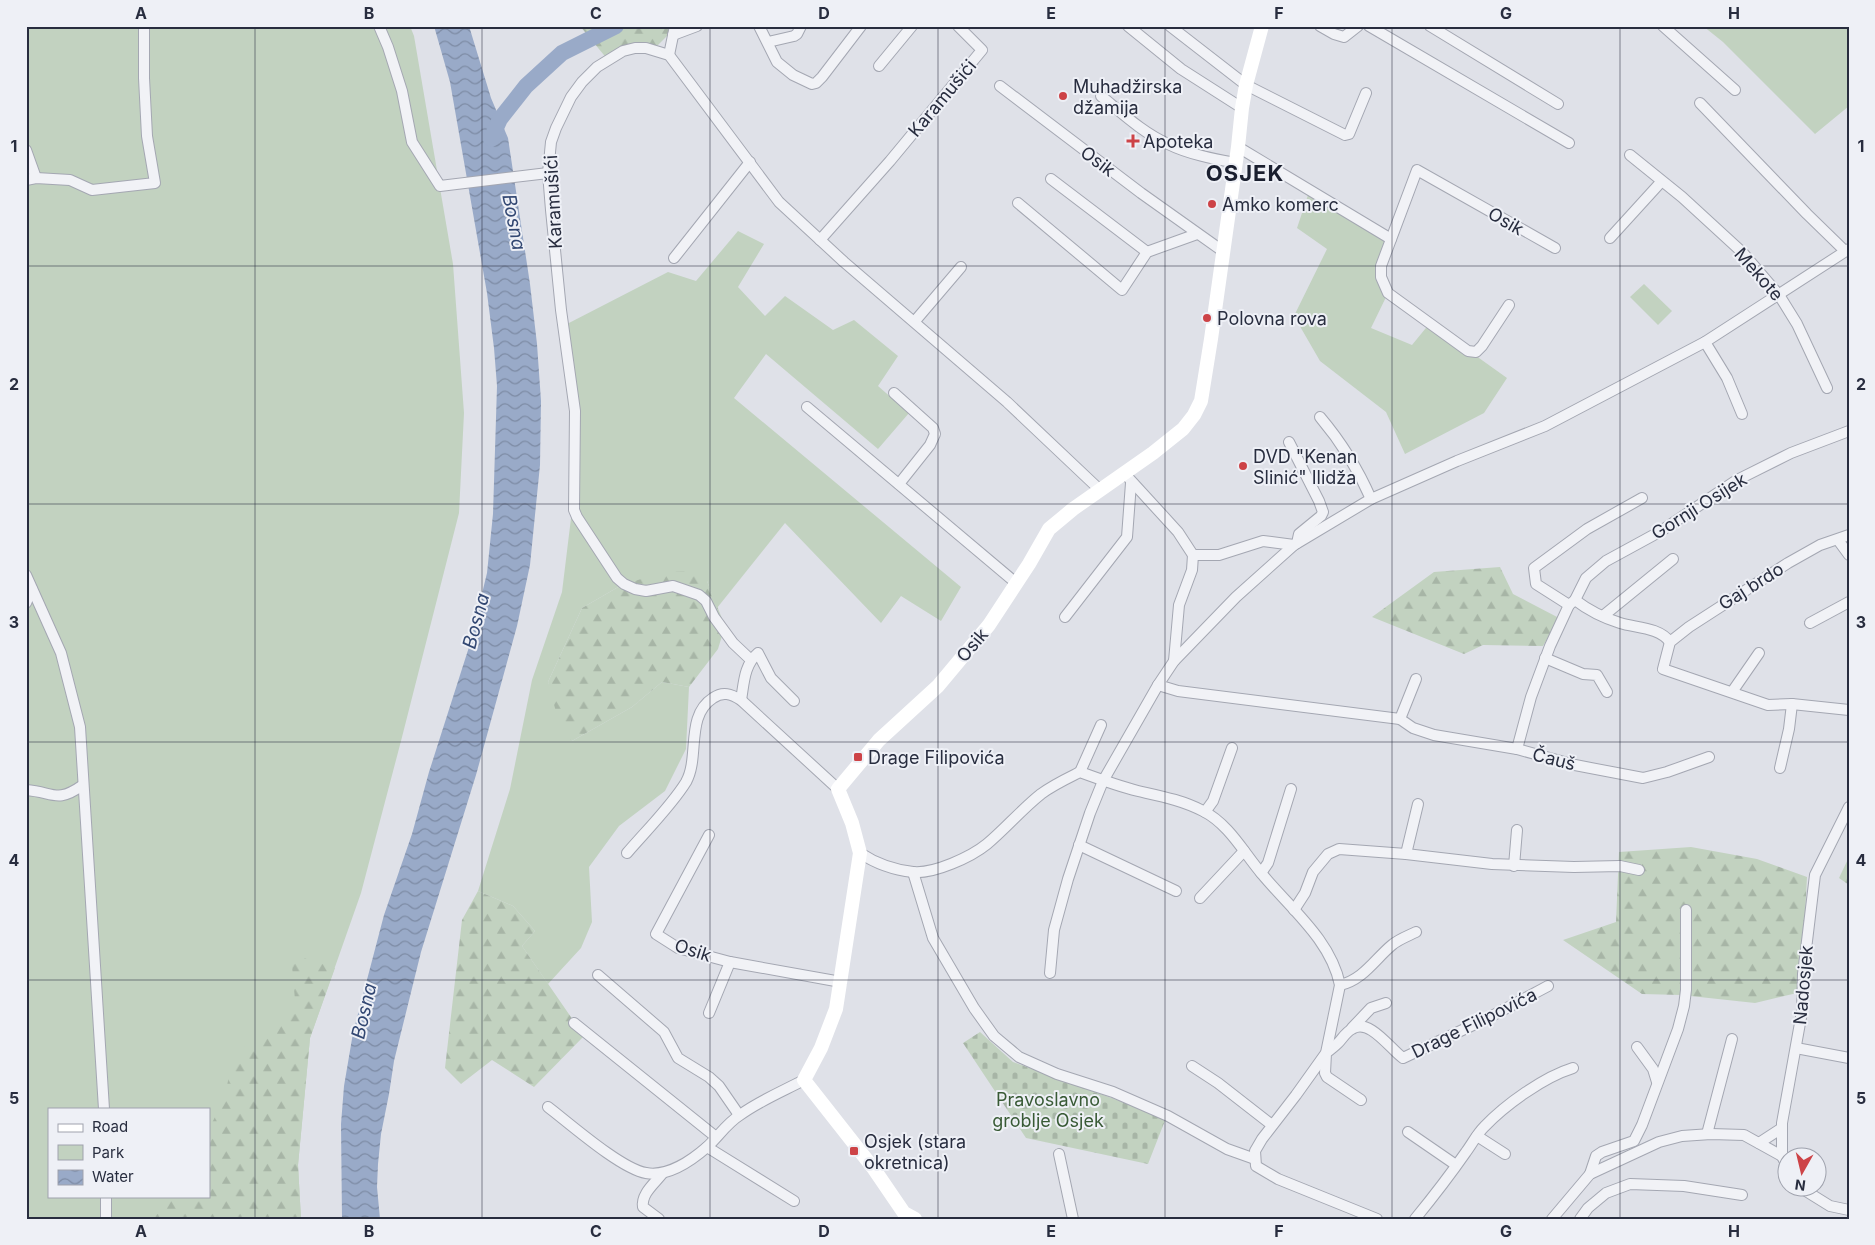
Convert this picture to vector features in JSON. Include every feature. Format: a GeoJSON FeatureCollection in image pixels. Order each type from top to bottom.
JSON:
{"type":"FeatureCollection","features":[{"type":"Feature","properties":{"kind":"main road","name":"Osik"},"geometry":{"type":"LineString","coordinates":[[838,789],[879,740],[938,686],[989,625],[1049,529],[1100,490],[1128,479],[1183,429],[1194,415],[1201,401],[1224,252],[1246,85],[1262,26]]}},
{"type":"Feature","properties":{"kind":"main road"},"geometry":{"type":"LineString","coordinates":[[838,789],[852,823],[860,853],[836,1009],[822,1048],[804,1080],[874,1169],[908,1217]]}},
{"type":"Feature","properties":{"kind":"street"},"geometry":{"type":"LineString","coordinates":[[26,150],[31,179],[70,180],[92,190],[155,183],[147,136],[144,26]]}},
{"type":"Feature","properties":{"kind":"street"},"geometry":{"type":"LineString","coordinates":[[379,26],[402,91],[412,142],[440,186],[548,173]]}},
{"type":"Feature","properties":{"kind":"street"},"geometry":{"type":"LineString","coordinates":[[697,26],[674,30],[669,55],[779,202],[820,240],[1007,402],[1100,490]]}},
{"type":"Feature","properties":{"kind":"street"},"geometry":{"type":"LineString","coordinates":[[759,26],[777,62],[793,75],[812,84],[822,77],[861,26]]}},
{"type":"Feature","properties":{"kind":"street"},"geometry":{"type":"LineString","coordinates":[[768,42],[794,36],[798,34],[801,26]]}},
{"type":"Feature","properties":{"kind":"street"},"geometry":{"type":"LineString","coordinates":[[879,66],[912,26]]}},
{"type":"Feature","properties":{"kind":"street","name":"Karamušići"},"geometry":{"type":"LineString","coordinates":[[820,240],[982,50],[958,26]]}},
{"type":"Feature","properties":{"kind":"street"},"geometry":{"type":"LineString","coordinates":[[1128,26],[1181,70],[1242,108]]}},
{"type":"Feature","properties":{"kind":"street"},"geometry":{"type":"LineString","coordinates":[[1170,26],[1246,85],[1345,135],[1349,134],[1366,93]]}},
{"type":"Feature","properties":{"kind":"street"},"geometry":{"type":"LineString","coordinates":[[1320,26],[1340,37],[1358,26]]}},
{"type":"Feature","properties":{"kind":"street"},"geometry":{"type":"LineString","coordinates":[[1369,26],[1569,142]]}},
{"type":"Feature","properties":{"kind":"street"},"geometry":{"type":"LineString","coordinates":[[1430,26],[1558,104]]}},
{"type":"Feature","properties":{"kind":"street"},"geometry":{"type":"LineString","coordinates":[[1663,26],[1735,90]]}},
{"type":"Feature","properties":{"kind":"street","name":"Karamušići"},"geometry":{"type":"LineString","coordinates":[[669,55],[646,48],[635,48],[623,51],[597,67],[582,82],[571,97],[551,142],[548,173],[561,310],[575,411],[574,510],[577,518],[624,584],[646,591],[673,586],[699,596],[706,601],[714,617],[733,643],[751,660]]}},
{"type":"Feature","properties":{"kind":"street","name":"Osik"},"geometry":{"type":"LineString","coordinates":[[1000,86],[1197,234],[1224,252]]}},
{"type":"Feature","properties":{"kind":"street"},"geometry":{"type":"LineString","coordinates":[[1101,96],[1147,132],[1168,144],[1215,159],[1236,163]]}},
{"type":"Feature","properties":{"kind":"street"},"geometry":{"type":"LineString","coordinates":[[1050,973],[1054,930],[1079,845],[1104,781],[1158,685],[1174,661],[1236,597],[1296,544],[1371,499],[1457,461],[1545,426],[1705,342],[1847,250],[1807,214],[1700,104]]}},
{"type":"Feature","properties":{"kind":"street"},"geometry":{"type":"LineString","coordinates":[[1238,147],[1391,239]]}},
{"type":"Feature","properties":{"kind":"street","name":"Mekote"},"geometry":{"type":"LineString","coordinates":[[1630,155],[1661,182],[1682,197],[1743,253],[1779,295],[1797,324],[1827,388]]}},
{"type":"Feature","properties":{"kind":"street"},"geometry":{"type":"LineString","coordinates":[[674,258],[750,162]]}},
{"type":"Feature","properties":{"kind":"street","name":"Osik"},"geometry":{"type":"LineString","coordinates":[[1509,305],[1476,352],[1468,350],[1388,293],[1382,277],[1381,266],[1417,170],[1555,248]]}},
{"type":"Feature","properties":{"kind":"street"},"geometry":{"type":"LineString","coordinates":[[1051,179],[1147,252]]}},
{"type":"Feature","properties":{"kind":"street"},"geometry":{"type":"LineString","coordinates":[[1610,238],[1661,182]]}},
{"type":"Feature","properties":{"kind":"street"},"geometry":{"type":"LineString","coordinates":[[1018,203],[1122,290],[1147,252],[1197,234]]}},
{"type":"Feature","properties":{"kind":"street"},"geometry":{"type":"LineString","coordinates":[[914,321],[961,267]]}},
{"type":"Feature","properties":{"kind":"street"},"geometry":{"type":"LineString","coordinates":[[1705,342],[1727,378],[1742,414]]}},
{"type":"Feature","properties":{"kind":"street"},"geometry":{"type":"LineString","coordinates":[[894,394],[933,428],[935,434],[930,445],[899,484]]}},
{"type":"Feature","properties":{"kind":"street"},"geometry":{"type":"LineString","coordinates":[[807,407],[1016,583]]}},
{"type":"Feature","properties":{"kind":"street"},"geometry":{"type":"LineString","coordinates":[[1320,417],[1339,439],[1357,468],[1371,499]]}},
{"type":"Feature","properties":{"kind":"street","name":"Gornji Osijek"},"geometry":{"type":"LineString","coordinates":[[1517,750],[1545,658],[1571,603],[1586,578],[1606,561],[1661,531],[1737,480],[1791,453],[1849,431]]}},
{"type":"Feature","properties":{"kind":"street"},"geometry":{"type":"LineString","coordinates":[[1289,442],[1319,500],[1323,512],[1321,516],[1299,534],[1296,544]]}},
{"type":"Feature","properties":{"kind":"street"},"geometry":{"type":"LineString","coordinates":[[1128,479],[1162,513],[1178,532],[1193,555],[1192,570],[1179,604],[1174,661]]}},
{"type":"Feature","properties":{"kind":"street"},"geometry":{"type":"LineString","coordinates":[[1065,617],[1127,538],[1128,479]]}},
{"type":"Feature","properties":{"kind":"street","name":"Gornji Osijek"},"geometry":{"type":"LineString","coordinates":[[1571,603],[1536,584],[1534,568],[1587,529],[1642,498]]}},
{"type":"Feature","properties":{"kind":"street","name":"Gaj brdo"},"geometry":{"type":"LineString","coordinates":[[1670,642],[1706,615],[1788,563],[1820,545],[1849,535]]}},
{"type":"Feature","properties":{"kind":"street"},"geometry":{"type":"LineString","coordinates":[[1838,540],[1849,555]]}},
{"type":"Feature","properties":{"kind":"street"},"geometry":{"type":"LineString","coordinates":[[1193,555],[1219,555],[1264,541],[1296,544]]}},
{"type":"Feature","properties":{"kind":"street"},"geometry":{"type":"LineString","coordinates":[[1603,616],[1672,559]]}},
{"type":"Feature","properties":{"kind":"street"},"geometry":{"type":"LineString","coordinates":[[26,575],[61,654],[80,727],[104,1108]]}},
{"type":"Feature","properties":{"kind":"street"},"geometry":{"type":"LineString","coordinates":[[26,603],[32,589]]}},
{"type":"Feature","properties":{"kind":"street"},"geometry":{"type":"LineString","coordinates":[[1810,622],[1849,602]]}},
{"type":"Feature","properties":{"kind":"street"},"geometry":{"type":"LineString","coordinates":[[1571,603],[1626,625],[1652,630],[1661,634],[1670,642],[1663,669],[1732,692],[1745,699],[1768,705],[1792,704],[1849,710]]}},
{"type":"Feature","properties":{"kind":"street"},"geometry":{"type":"LineString","coordinates":[[741,700],[747,668],[751,660],[758,653],[771,678],[794,701]]}},
{"type":"Feature","properties":{"kind":"street"},"geometry":{"type":"LineString","coordinates":[[1732,692],[1759,653]]}},
{"type":"Feature","properties":{"kind":"street"},"geometry":{"type":"LineString","coordinates":[[1545,658],[1583,674],[1597,675],[1607,692]]}},
{"type":"Feature","properties":{"kind":"street"},"geometry":{"type":"LineString","coordinates":[[1400,719],[1416,679]]}},
{"type":"Feature","properties":{"kind":"street","name":"Čauš"},"geometry":{"type":"LineString","coordinates":[[1158,685],[1178,692],[1400,719],[1413,728],[1434,734],[1644,778],[1667,772],[1709,756]]}},
{"type":"Feature","properties":{"kind":"street"},"geometry":{"type":"LineString","coordinates":[[627,853],[686,781],[692,765],[695,727],[704,706],[722,693],[731,694],[741,700],[838,789]]}},
{"type":"Feature","properties":{"kind":"street"},"geometry":{"type":"LineString","coordinates":[[1780,768],[1792,704]]}},
{"type":"Feature","properties":{"kind":"street"},"geometry":{"type":"LineString","coordinates":[[860,853],[872,861],[913,872],[936,868],[965,858],[986,845],[1040,794],[1056,783],[1080,772],[1101,726]]}},
{"type":"Feature","properties":{"kind":"street"},"geometry":{"type":"LineString","coordinates":[[1205,812],[1213,801],[1232,748]]}},
{"type":"Feature","properties":{"kind":"street"},"geometry":{"type":"LineString","coordinates":[[1080,772],[1104,781],[1172,798],[1205,812],[1226,829],[1261,873],[1314,931],[1327,953],[1340,984],[1326,1053],[1325,1073],[1327,1077],[1361,1100]]}},
{"type":"Feature","properties":{"kind":"street"},"geometry":{"type":"LineString","coordinates":[[26,790],[59,796],[72,793],[83,785]]}},
{"type":"Feature","properties":{"kind":"street"},"geometry":{"type":"LineString","coordinates":[[1261,873],[1268,863],[1291,789]]}},
{"type":"Feature","properties":{"kind":"street"},"geometry":{"type":"LineString","coordinates":[[1406,854],[1418,804]]}},
{"type":"Feature","properties":{"kind":"street","name":"Nadosjek"},"geometry":{"type":"LineString","coordinates":[[1782,1148],[1782,1128],[1802,1012],[1803,974],[1815,875],[1849,808]]}},
{"type":"Feature","properties":{"kind":"street"},"geometry":{"type":"LineString","coordinates":[[1514,866],[1517,830]]}},
{"type":"Feature","properties":{"kind":"street","name":"Osik"},"geometry":{"type":"LineString","coordinates":[[710,836],[656,934],[678,948],[730,962],[841,982]]}},
{"type":"Feature","properties":{"kind":"street"},"geometry":{"type":"LineString","coordinates":[[1079,845],[1176,891]]}},
{"type":"Feature","properties":{"kind":"street"},"geometry":{"type":"LineString","coordinates":[[1294,910],[1305,893],[1313,872],[1334,850],[1344,849],[1406,854],[1514,866],[1620,866],[1639,870]]}},
{"type":"Feature","properties":{"kind":"street"},"geometry":{"type":"LineString","coordinates":[[1200,898],[1244,851]]}},
{"type":"Feature","properties":{"kind":"street"},"geometry":{"type":"LineString","coordinates":[[913,872],[933,938],[974,1008],[994,1036],[1019,1057],[1057,1074],[1113,1092],[1168,1116],[1227,1150],[1254,1159]]}},
{"type":"Feature","properties":{"kind":"street"},"geometry":{"type":"LineString","coordinates":[[1552,1219],[1590,1174],[1596,1156],[1602,1152],[1634,1141],[1642,1125],[1678,1029],[1686,990],[1686,910]]}},
{"type":"Feature","properties":{"kind":"street"},"geometry":{"type":"LineString","coordinates":[[1340,984],[1346,983],[1368,970],[1398,941],[1416,932]]}},
{"type":"Feature","properties":{"kind":"street"},"geometry":{"type":"LineString","coordinates":[[709,1013],[730,962]]}},
{"type":"Feature","properties":{"kind":"street"},"geometry":{"type":"LineString","coordinates":[[598,974],[664,1032],[678,1058],[709,1077],[719,1086],[739,1115]]}},
{"type":"Feature","properties":{"kind":"street","name":"Drage Filipovića"},"geometry":{"type":"LineString","coordinates":[[1352,1028],[1358,1027],[1374,1032],[1403,1058],[1488,1018],[1548,986]]}},
{"type":"Feature","properties":{"kind":"street"},"geometry":{"type":"LineString","coordinates":[[1377,1219],[1278,1179],[1256,1166],[1254,1159],[1255,1151],[1272,1125],[1326,1053],[1337,1045],[1371,1008],[1386,1003]]}},
{"type":"Feature","properties":{"kind":"street"},"geometry":{"type":"LineString","coordinates":[[574,1023],[716,1137]]}},
{"type":"Feature","properties":{"kind":"street"},"geometry":{"type":"LineString","coordinates":[[1707,1134],[1732,1039]]}},
{"type":"Feature","properties":{"kind":"street"},"geometry":{"type":"LineString","coordinates":[[1637,1047],[1653,1069],[1658,1082]]}},
{"type":"Feature","properties":{"kind":"street"},"geometry":{"type":"LineString","coordinates":[[1796,1048],[1849,1058]]}},
{"type":"Feature","properties":{"kind":"street"},"geometry":{"type":"LineString","coordinates":[[1192,1066],[1218,1083],[1272,1125]]}},
{"type":"Feature","properties":{"kind":"street"},"geometry":{"type":"LineString","coordinates":[[1415,1219],[1440,1189],[1484,1127],[1519,1097],[1556,1074],[1573,1068]]}},
{"type":"Feature","properties":{"kind":"street"},"geometry":{"type":"LineString","coordinates":[[659,1219],[643,1207],[642,1201],[662,1174],[685,1163],[707,1147],[739,1115],[804,1080]]}},
{"type":"Feature","properties":{"kind":"street"},"geometry":{"type":"LineString","coordinates":[[548,1107],[598,1146],[628,1165],[644,1173],[662,1174]]}},
{"type":"Feature","properties":{"kind":"street"},"geometry":{"type":"LineString","coordinates":[[1759,1143],[1782,1128]]}},
{"type":"Feature","properties":{"kind":"street"},"geometry":{"type":"LineString","coordinates":[[1408,1132],[1456,1166]]}},
{"type":"Feature","properties":{"kind":"street"},"geometry":{"type":"LineString","coordinates":[[1590,1174],[1659,1142],[1682,1136],[1707,1134],[1744,1136],[1778,1154]]}},
{"type":"Feature","properties":{"kind":"street"},"geometry":{"type":"LineString","coordinates":[[1477,1136],[1505,1154]]}},
{"type":"Feature","properties":{"kind":"street"},"geometry":{"type":"LineString","coordinates":[[707,1147],[794,1202]]}},
{"type":"Feature","properties":{"kind":"street"},"geometry":{"type":"LineString","coordinates":[[1059,1154],[1073,1219]]}},
{"type":"Feature","properties":{"kind":"street"},"geometry":{"type":"LineString","coordinates":[[1580,1219],[1588,1208],[1606,1193],[1630,1184],[1684,1186],[1742,1194]]}},
{"type":"Feature","properties":{"kind":"street"},"geometry":{"type":"LineString","coordinates":[[106,1198],[106,1219]]}},
{"type":"Feature","properties":{"kind":"street"},"geometry":{"type":"LineString","coordinates":[[1817,1198],[1830,1206],[1849,1210]]}},
{"type":"Feature","properties":{"kind":"green space"},"geometry":{"type":"Polygon","coordinates":[[[26,26],[410,26],[414,36],[453,264],[464,413],[459,513],[361,893],[310,1038],[298,1165],[301,1219],[26,1219],[26,26]]]}},
{"type":"Feature","properties":{"kind":"green space"},"geometry":{"type":"Polygon","coordinates":[[[580,26],[677,26],[654,49],[608,60],[580,26]]]}},
{"type":"Feature","properties":{"kind":"green space"},"geometry":{"type":"Polygon","coordinates":[[[1703,26],[1849,26],[1849,106],[1815,134],[1723,42],[1703,26]]]}},
{"type":"Feature","properties":{"kind":"green space"},"geometry":{"type":"Polygon","coordinates":[[[1308,195],[1391,239],[1381,266],[1388,293],[1371,328],[1412,345],[1430,323],[1507,378],[1484,413],[1405,454],[1386,412],[1320,361],[1294,316],[1327,249],[1297,228],[1308,195]]]}},
{"type":"Feature","properties":{"kind":"green space"},"geometry":{"type":"Polygon","coordinates":[[[738,231],[764,244],[738,287],[765,316],[785,296],[833,330],[854,320],[898,356],[878,386],[909,413],[878,449],[766,354],[734,398],[961,587],[941,621],[901,596],[881,623],[785,523],[717,608],[707,581],[620,586],[582,608],[548,682],[572,741],[632,707],[662,682],[689,687],[686,749],[665,791],[619,826],[589,867],[592,922],[581,948],[548,984],[522,946],[535,931],[513,906],[478,891],[510,789],[532,680],[562,592],[572,510],[577,408],[567,324],[668,272],[696,281],[738,231]]]}},
{"type":"Feature","properties":{"kind":"green space"},"geometry":{"type":"Polygon","coordinates":[[[1644,284],[1672,311],[1658,325],[1630,297],[1644,284]]]}},
{"type":"Feature","properties":{"kind":"green space"},"geometry":{"type":"Polygon","coordinates":[[[1500,567],[1513,594],[1559,618],[1543,646],[1483,645],[1464,654],[1372,617],[1434,572],[1500,567]]]}},
{"type":"Feature","properties":{"kind":"green space"},"geometry":{"type":"Polygon","coordinates":[[[685,571],[707,581],[725,626],[718,649],[689,687],[662,682],[632,707],[572,741],[559,723],[548,682],[582,608],[620,586],[662,572],[685,571]]]}},
{"type":"Feature","properties":{"kind":"green space"},"geometry":{"type":"Polygon","coordinates":[[[1691,847],[1757,859],[1807,877],[1801,992],[1755,1003],[1681,995],[1642,994],[1563,940],[1616,922],[1619,852],[1691,847]]]}},
{"type":"Feature","properties":{"kind":"green space"},"geometry":{"type":"Polygon","coordinates":[[[1849,857],[1849,885],[1839,878],[1849,857]]]}},
{"type":"Feature","properties":{"kind":"green space"},"geometry":{"type":"Polygon","coordinates":[[[478,891],[513,906],[535,931],[522,946],[584,1036],[534,1087],[492,1060],[461,1084],[445,1068],[462,920],[478,891]]]}},
{"type":"Feature","properties":{"kind":"green space"},"geometry":{"type":"Polygon","coordinates":[[[291,954],[335,968],[310,1038],[298,1165],[301,1219],[152,1219],[166,1205],[168,1198],[210,1198],[210,1127],[224,1099],[234,1054],[256,1039],[295,1000],[291,954]]]}},
{"type":"Feature","properties":{"kind":"green space","name":"Pravoslavno groblje Osjek"},"geometry":{"type":"Polygon","coordinates":[[[980,1032],[1013,1062],[1166,1118],[1148,1164],[1026,1138],[963,1043],[980,1032]]]}},
{"type":"Feature","properties":{"kind":"water","name":"Bosna"},"geometry":{"type":"Polygon","coordinates":[[[434,26],[469,26],[491,98],[508,138],[537,344],[541,401],[540,465],[530,565],[517,626],[476,775],[421,952],[394,1061],[381,1134],[378,1164],[377,1187],[380,1219],[342,1219],[341,1124],[344,1086],[353,1033],[384,915],[412,834],[429,772],[469,647],[487,573],[493,514],[497,386],[494,348],[487,293],[450,82],[434,26]]]}},
{"type":"Feature","properties":{"kind":"waterway"},"geometry":{"type":"LineString","coordinates":[[491,139],[500,119],[526,86],[562,53],[616,26]]}},
{"type":"Feature","properties":{"kind":"place","name":"Muhadžirska džamija"},"geometry":{"type":"Point","coordinates":[1063,96]}},
{"type":"Feature","properties":{"kind":"place","name":"Apoteka"},"geometry":{"type":"Point","coordinates":[1133,141]}},
{"type":"Feature","properties":{"kind":"place","name":"Amko komerc"},"geometry":{"type":"Point","coordinates":[1212,204]}},
{"type":"Feature","properties":{"kind":"place","name":"Polovna rova"},"geometry":{"type":"Point","coordinates":[1207,318]}},
{"type":"Feature","properties":{"kind":"place","name":"DVD \"Kenan Slinić\" Ilidža"},"geometry":{"type":"Point","coordinates":[1243,466]}},
{"type":"Feature","properties":{"kind":"place","name":"Drage Filipovića"},"geometry":{"type":"Point","coordinates":[858,757]}},
{"type":"Feature","properties":{"kind":"place","name":"Osjek (stara okretnica)"},"geometry":{"type":"Point","coordinates":[854,1151]}},
{"type":"Feature","properties":{"kind":"district","name":"OSJEK"},"geometry":{"type":"Point","coordinates":[1245,173]}}]}
